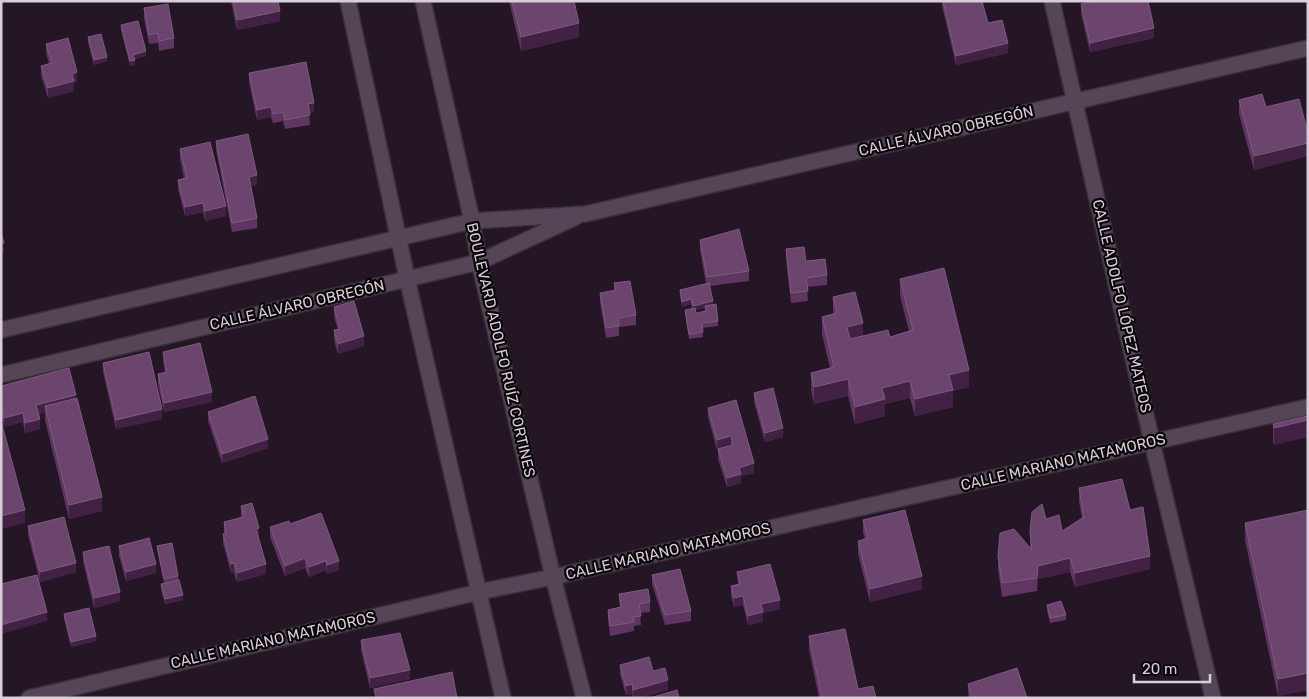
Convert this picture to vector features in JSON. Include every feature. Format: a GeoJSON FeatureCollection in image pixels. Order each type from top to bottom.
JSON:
{"type":"FeatureCollection","features":[{"type":"Feature","properties":{"kind":"street"},"geometry":{"type":"LineString","coordinates":[[348,1],[398,238],[503,698]]}},
{"type":"Feature","properties":{"kind":"street","name":"BOULEVARD ADOLFO RUÍZ CORTINES"},"geometry":{"type":"LineString","coordinates":[[423,1],[472,221],[479,262],[553,577],[584,698]]}},
{"type":"Feature","properties":{"kind":"street","name":"CALLE ADOLFO LÓPEZ MATEOS"},"geometry":{"type":"LineString","coordinates":[[1052,1],[1152,442],[1213,698]]}},
{"type":"Feature","properties":{"kind":"street","name":"CALLE ÁLVARO OBREGÓN"},"geometry":{"type":"LineString","coordinates":[[1,330],[472,221],[585,214],[1308,48]]}},
{"type":"Feature","properties":{"kind":"street","name":"CALLE ÁLVARO OBREGÓN"},"geometry":{"type":"LineString","coordinates":[[1,375],[479,262],[585,214]]}},
{"type":"Feature","properties":{"kind":"street","name":"CALLE MARIANO MATAMOROS"},"geometry":{"type":"LineString","coordinates":[[28,698],[479,592],[1308,407]]}},
{"type":"Feature","properties":{"kind":"building"},"geometry":{"type":"Polygon","coordinates":[[[233,1],[278,1],[280,11],[237,20],[233,1]]]}},
{"type":"Feature","properties":{"kind":"building"},"geometry":{"type":"Polygon","coordinates":[[[512,1],[574,1],[579,23],[521,37],[512,1]]]}},
{"type":"Feature","properties":{"kind":"building"},"geometry":{"type":"Polygon","coordinates":[[[943,1],[982,1],[988,23],[1002,20],[1008,43],[956,56],[943,1]]]}},
{"type":"Feature","properties":{"kind":"building"},"geometry":{"type":"Polygon","coordinates":[[[1095,1],[1148,1],[1154,28],[1090,43],[1081,4],[1095,1]]]}},
{"type":"Feature","properties":{"kind":"building"},"geometry":{"type":"Polygon","coordinates":[[[168,4],[174,38],[159,41],[158,33],[149,35],[144,8],[168,4]]]}},
{"type":"Feature","properties":{"kind":"building"},"geometry":{"type":"Polygon","coordinates":[[[138,21],[146,51],[133,55],[135,60],[130,61],[121,25],[138,21]]]}},
{"type":"Feature","properties":{"kind":"building"},"geometry":{"type":"Polygon","coordinates":[[[101,34],[107,57],[94,60],[88,37],[101,34]]]}},
{"type":"Feature","properties":{"kind":"building"},"geometry":{"type":"Polygon","coordinates":[[[68,38],[77,72],[72,74],[74,81],[48,88],[41,66],[52,63],[46,44],[68,38]]]}},
{"type":"Feature","properties":{"kind":"building"},"geometry":{"type":"Polygon","coordinates":[[[306,62],[314,103],[308,104],[310,115],[285,120],[283,112],[273,114],[271,107],[257,110],[249,73],[306,62]]]}},
{"type":"Feature","properties":{"kind":"building"},"geometry":{"type":"Polygon","coordinates":[[[1262,94],[1266,107],[1299,99],[1306,126],[1308,125],[1308,143],[1254,156],[1239,100],[1262,94]]]}},
{"type":"Feature","properties":{"kind":"building"},"geometry":{"type":"Polygon","coordinates":[[[248,134],[257,175],[249,177],[257,218],[232,223],[216,141],[248,134]]]}},
{"type":"Feature","properties":{"kind":"building"},"geometry":{"type":"Polygon","coordinates":[[[210,142],[226,206],[205,211],[203,203],[185,207],[178,180],[187,178],[180,149],[210,142]]]}},
{"type":"Feature","properties":{"kind":"building"},"geometry":{"type":"Polygon","coordinates":[[[739,229],[749,271],[707,277],[700,240],[739,229]]]}},
{"type":"Feature","properties":{"kind":"building"},"geometry":{"type":"Polygon","coordinates":[[[1,232],[4,243],[1,244],[1,232]]]}},
{"type":"Feature","properties":{"kind":"building"},"geometry":{"type":"Polygon","coordinates":[[[804,247],[806,261],[825,259],[827,275],[806,278],[808,291],[791,293],[786,249],[804,247]]]}},
{"type":"Feature","properties":{"kind":"building"},"geometry":{"type":"Polygon","coordinates":[[[944,268],[969,370],[949,375],[953,390],[915,399],[910,381],[882,388],[885,399],[855,407],[848,379],[814,387],[811,373],[834,367],[822,317],[837,313],[833,297],[855,292],[863,323],[847,327],[850,339],[888,330],[890,337],[913,330],[900,279],[944,268]]]}},
{"type":"Feature","properties":{"kind":"building"},"geometry":{"type":"Polygon","coordinates":[[[630,281],[636,315],[618,318],[619,326],[606,328],[600,293],[616,290],[614,283],[630,281]]]}},
{"type":"Feature","properties":{"kind":"building"},"geometry":{"type":"Polygon","coordinates":[[[709,283],[713,301],[693,306],[691,299],[682,302],[680,290],[709,283]]]}},
{"type":"Feature","properties":{"kind":"building"},"geometry":{"type":"Polygon","coordinates":[[[354,301],[364,336],[338,344],[334,330],[340,329],[334,307],[354,301]]]}},
{"type":"Feature","properties":{"kind":"building"},"geometry":{"type":"Polygon","coordinates":[[[716,304],[718,321],[702,323],[703,332],[689,334],[685,310],[695,308],[696,313],[706,311],[705,306],[716,304]]]}},
{"type":"Feature","properties":{"kind":"building"},"geometry":{"type":"Polygon","coordinates":[[[200,343],[212,392],[164,403],[158,374],[167,372],[163,352],[200,343]]]}},
{"type":"Feature","properties":{"kind":"building"},"geometry":{"type":"Polygon","coordinates":[[[149,352],[162,409],[116,420],[103,363],[149,352]]]}},
{"type":"Feature","properties":{"kind":"building"},"geometry":{"type":"Polygon","coordinates":[[[69,368],[76,395],[36,405],[40,419],[25,423],[23,413],[4,418],[1,408],[1,386],[69,368]]]}},
{"type":"Feature","properties":{"kind":"building"},"geometry":{"type":"Polygon","coordinates":[[[773,388],[783,428],[765,433],[754,393],[773,388]]]}},
{"type":"Feature","properties":{"kind":"building"},"geometry":{"type":"Polygon","coordinates":[[[255,396],[268,439],[222,454],[208,412],[255,396]]]}},
{"type":"Feature","properties":{"kind":"building"},"geometry":{"type":"Polygon","coordinates":[[[77,398],[102,497],[69,505],[45,406],[77,398]]]}},
{"type":"Feature","properties":{"kind":"building"},"geometry":{"type":"Polygon","coordinates":[[[736,400],[754,463],[739,468],[741,474],[727,478],[718,449],[733,445],[731,436],[717,440],[708,408],[736,400]]]}},
{"type":"Feature","properties":{"kind":"building"},"geometry":{"type":"Polygon","coordinates":[[[1308,416],[1308,420],[1274,428],[1273,424],[1308,416]]]}},
{"type":"Feature","properties":{"kind":"building"},"geometry":{"type":"Polygon","coordinates":[[[1,421],[25,510],[1,516],[1,421]]]}},
{"type":"Feature","properties":{"kind":"building"},"geometry":{"type":"Polygon","coordinates":[[[1122,479],[1130,510],[1143,507],[1150,556],[1075,573],[1070,558],[1038,566],[1037,578],[1002,583],[998,556],[1000,533],[1014,529],[1032,550],[1030,532],[1032,512],[1042,504],[1046,519],[1059,515],[1062,531],[1084,517],[1079,488],[1122,479]]]}},
{"type":"Feature","properties":{"kind":"building"},"geometry":{"type":"Polygon","coordinates":[[[252,503],[259,528],[256,529],[266,564],[237,573],[234,563],[231,564],[223,534],[226,533],[224,522],[244,517],[241,506],[252,503]]]}},
{"type":"Feature","properties":{"kind":"building"},"geometry":{"type":"Polygon","coordinates":[[[905,510],[922,576],[870,589],[858,541],[868,538],[863,520],[905,510]]]}},
{"type":"Feature","properties":{"kind":"building"},"geometry":{"type":"Polygon","coordinates":[[[1308,510],[1308,673],[1278,679],[1245,523],[1308,510]]]}},
{"type":"Feature","properties":{"kind":"building"},"geometry":{"type":"Polygon","coordinates":[[[321,513],[339,561],[327,565],[326,561],[309,567],[305,558],[285,566],[270,527],[289,521],[290,524],[321,513]]]}},
{"type":"Feature","properties":{"kind":"building"},"geometry":{"type":"Polygon","coordinates":[[[64,517],[76,563],[40,572],[28,526],[64,517]]]}},
{"type":"Feature","properties":{"kind":"building"},"geometry":{"type":"Polygon","coordinates":[[[149,538],[156,564],[126,572],[119,546],[149,538]]]}},
{"type":"Feature","properties":{"kind":"building"},"geometry":{"type":"Polygon","coordinates":[[[172,543],[178,576],[164,579],[157,546],[172,543]]]}},
{"type":"Feature","properties":{"kind":"building"},"geometry":{"type":"Polygon","coordinates":[[[109,546],[120,592],[94,598],[83,552],[109,546]]]}},
{"type":"Feature","properties":{"kind":"building"},"geometry":{"type":"Polygon","coordinates":[[[770,564],[780,600],[761,604],[763,612],[748,616],[743,596],[734,598],[731,586],[740,584],[737,572],[770,564]]]}},
{"type":"Feature","properties":{"kind":"building"},"geometry":{"type":"Polygon","coordinates":[[[680,569],[691,611],[665,615],[652,575],[680,569]]]}},
{"type":"Feature","properties":{"kind":"building"},"geometry":{"type":"Polygon","coordinates":[[[37,575],[47,612],[1,625],[1,584],[37,575]]]}},
{"type":"Feature","properties":{"kind":"building"},"geometry":{"type":"Polygon","coordinates":[[[179,580],[183,595],[165,599],[161,584],[179,580]]]}},
{"type":"Feature","properties":{"kind":"building"},"geometry":{"type":"Polygon","coordinates":[[[648,589],[650,602],[639,604],[641,616],[633,617],[634,622],[610,626],[608,610],[621,607],[619,594],[648,589]]]}},
{"type":"Feature","properties":{"kind":"building"},"geometry":{"type":"Polygon","coordinates":[[[1061,601],[1066,615],[1050,618],[1047,605],[1061,601]]]}},
{"type":"Feature","properties":{"kind":"building"},"geometry":{"type":"Polygon","coordinates":[[[89,608],[96,636],[71,642],[64,614],[89,608]]]}},
{"type":"Feature","properties":{"kind":"building"},"geometry":{"type":"Polygon","coordinates":[[[845,629],[858,689],[873,686],[876,698],[822,698],[809,636],[845,629]]]}},
{"type":"Feature","properties":{"kind":"building"},"geometry":{"type":"Polygon","coordinates":[[[400,633],[410,670],[370,678],[361,640],[400,633]]]}},
{"type":"Feature","properties":{"kind":"building"},"geometry":{"type":"Polygon","coordinates":[[[649,657],[653,671],[665,668],[668,680],[633,690],[632,684],[626,686],[620,665],[649,657]]]}},
{"type":"Feature","properties":{"kind":"building"},"geometry":{"type":"Polygon","coordinates":[[[1017,668],[1027,698],[972,698],[968,684],[1017,668]]]}},
{"type":"Feature","properties":{"kind":"building"},"geometry":{"type":"Polygon","coordinates":[[[452,672],[457,698],[376,698],[374,689],[452,672]]]}},
{"type":"Feature","properties":{"kind":"building"},"geometry":{"type":"Polygon","coordinates":[[[677,690],[679,698],[650,698],[677,690]]]}}]}
